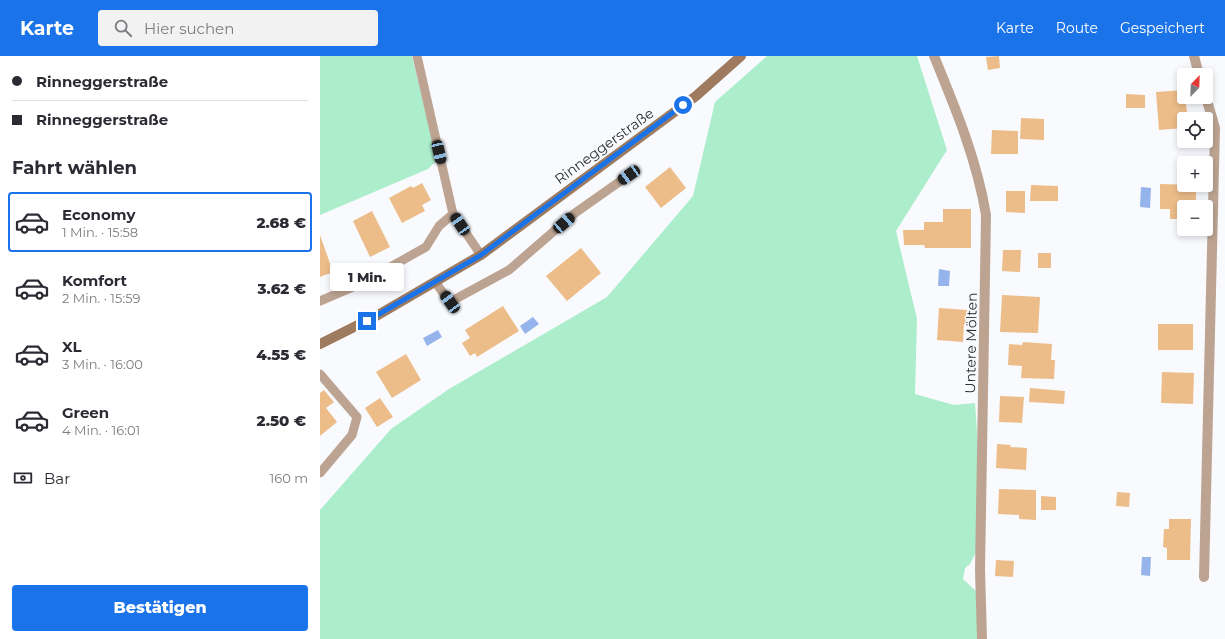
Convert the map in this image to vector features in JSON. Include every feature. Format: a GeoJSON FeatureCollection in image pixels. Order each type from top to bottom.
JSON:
{"type":"FeatureCollection","features":[{"type":"Feature","properties":{"kind":"main road","name":"Rinneggerstraße"},"geometry":{"type":"LineString","coordinates":[[320,344],[378,315],[481,255],[696,96],[741,56]]}},
{"type":"Feature","properties":{"kind":"street","name":"Untere Mölten"},"geometry":{"type":"LineString","coordinates":[[934,56],[952,101],[982,186],[986,215],[985,375],[980,570],[982,639]]}},
{"type":"Feature","properties":{"kind":"street"},"geometry":{"type":"LineString","coordinates":[[1194,56],[1197,68]]}},
{"type":"Feature","properties":{"kind":"street"},"geometry":{"type":"LineString","coordinates":[[1204,577],[1215,128],[1208,104]]}},
{"type":"Feature","properties":{"kind":"lane"},"geometry":{"type":"LineString","coordinates":[[417,56],[453,214],[481,255]]}},
{"type":"Feature","properties":{"kind":"lane"},"geometry":{"type":"LineString","coordinates":[[435,282],[450,302],[509,270],[575,213],[629,175]]}},
{"type":"Feature","properties":{"kind":"lane"},"geometry":{"type":"LineString","coordinates":[[320,301],[362,283],[426,247],[439,226],[453,214]]}},
{"type":"Feature","properties":{"kind":"lane"},"geometry":{"type":"LineString","coordinates":[[320,374],[357,417],[352,435],[320,473]]}},
{"type":"Feature","properties":{"kind":"green space"},"geometry":{"type":"Polygon","coordinates":[[[320,56],[412,56],[437,160],[428,169],[320,215],[320,56]]]}},
{"type":"Feature","properties":{"kind":"green space"},"geometry":{"type":"Polygon","coordinates":[[[767,56],[917,56],[947,150],[896,231],[917,319],[915,394],[954,405],[975,403],[979,462],[976,552],[970,564],[965,568],[963,579],[977,592],[978,639],[320,639],[320,510],[391,429],[449,389],[607,297],[693,196],[715,102],[767,56]]]}},
{"type":"Feature","properties":{"kind":"water"},"geometry":{"type":"Polygon","coordinates":[[[1141,187],[1151,188],[1150,208],[1140,207],[1141,187]]]}},
{"type":"Feature","properties":{"kind":"water"},"geometry":{"type":"Polygon","coordinates":[[[939,269],[950,271],[949,286],[938,286],[939,269]]]}},
{"type":"Feature","properties":{"kind":"water"},"geometry":{"type":"Polygon","coordinates":[[[533,317],[539,324],[525,334],[520,326],[533,317]]]}},
{"type":"Feature","properties":{"kind":"water"},"geometry":{"type":"Polygon","coordinates":[[[438,330],[442,337],[427,346],[423,338],[438,330]]]}},
{"type":"Feature","properties":{"kind":"water"},"geometry":{"type":"Polygon","coordinates":[[[1142,557],[1151,557],[1150,576],[1141,575],[1142,557]]]}},
{"type":"Feature","properties":{"kind":"building"},"geometry":{"type":"Polygon","coordinates":[[[999,56],[1000,68],[988,70],[986,57],[999,56]]]}},
{"type":"Feature","properties":{"kind":"building"},"geometry":{"type":"Polygon","coordinates":[[[1177,90],[1177,104],[1186,104],[1187,112],[1177,112],[1177,129],[1159,130],[1156,92],[1177,90]]]}},
{"type":"Feature","properties":{"kind":"building"},"geometry":{"type":"Polygon","coordinates":[[[1126,94],[1145,95],[1145,108],[1126,108],[1126,94]]]}},
{"type":"Feature","properties":{"kind":"building"},"geometry":{"type":"Polygon","coordinates":[[[1021,118],[1044,119],[1044,140],[1020,139],[1021,118]]]}},
{"type":"Feature","properties":{"kind":"building"},"geometry":{"type":"Polygon","coordinates":[[[992,130],[1018,131],[1018,154],[991,154],[992,130]]]}},
{"type":"Feature","properties":{"kind":"building"},"geometry":{"type":"Polygon","coordinates":[[[670,167],[686,188],[661,208],[645,187],[670,167]]]}},
{"type":"Feature","properties":{"kind":"building"},"geometry":{"type":"Polygon","coordinates":[[[422,183],[431,200],[422,205],[425,211],[402,223],[389,198],[411,186],[413,188],[422,183]]]}},
{"type":"Feature","properties":{"kind":"building"},"geometry":{"type":"Polygon","coordinates":[[[1160,184],[1177,184],[1177,192],[1196,192],[1196,200],[1177,200],[1177,219],[1170,219],[1170,209],[1160,209],[1160,184]]]}},
{"type":"Feature","properties":{"kind":"building"},"geometry":{"type":"Polygon","coordinates":[[[1031,185],[1058,186],[1058,201],[1030,201],[1031,185]]]}},
{"type":"Feature","properties":{"kind":"building"},"geometry":{"type":"Polygon","coordinates":[[[1006,191],[1025,191],[1025,213],[1006,212],[1006,191]]]}},
{"type":"Feature","properties":{"kind":"building"},"geometry":{"type":"Polygon","coordinates":[[[943,209],[971,209],[971,248],[925,248],[924,245],[904,245],[903,230],[924,230],[924,222],[943,222],[943,209]]]}},
{"type":"Feature","properties":{"kind":"building"},"geometry":{"type":"Polygon","coordinates":[[[372,211],[390,247],[370,257],[353,221],[372,211]]]}},
{"type":"Feature","properties":{"kind":"building"},"geometry":{"type":"Polygon","coordinates":[[[320,235],[333,272],[320,277],[320,235]]]}},
{"type":"Feature","properties":{"kind":"building"},"geometry":{"type":"Polygon","coordinates":[[[581,248],[601,273],[567,301],[546,276],[581,248]]]}},
{"type":"Feature","properties":{"kind":"building"},"geometry":{"type":"Polygon","coordinates":[[[1003,250],[1021,250],[1020,272],[1002,271],[1003,250]]]}},
{"type":"Feature","properties":{"kind":"building"},"geometry":{"type":"Polygon","coordinates":[[[1038,253],[1051,253],[1051,268],[1038,268],[1038,253]]]}},
{"type":"Feature","properties":{"kind":"building"},"geometry":{"type":"Polygon","coordinates":[[[1002,295],[1040,297],[1038,333],[1000,332],[1002,295]]]}},
{"type":"Feature","properties":{"kind":"building"},"geometry":{"type":"Polygon","coordinates":[[[503,306],[519,331],[477,357],[475,353],[470,356],[462,343],[470,338],[465,330],[503,306]]]}},
{"type":"Feature","properties":{"kind":"building"},"geometry":{"type":"Polygon","coordinates":[[[939,308],[967,310],[966,324],[964,324],[963,342],[937,340],[939,308]]]}},
{"type":"Feature","properties":{"kind":"building"},"geometry":{"type":"Polygon","coordinates":[[[1158,324],[1193,324],[1193,350],[1158,350],[1158,324]]]}},
{"type":"Feature","properties":{"kind":"building"},"geometry":{"type":"Polygon","coordinates":[[[1023,342],[1052,344],[1051,360],[1055,360],[1054,379],[1021,378],[1022,366],[1008,365],[1009,344],[1022,345],[1023,342]]]}},
{"type":"Feature","properties":{"kind":"building"},"geometry":{"type":"Polygon","coordinates":[[[406,354],[421,380],[392,398],[376,372],[406,354]]]}},
{"type":"Feature","properties":{"kind":"building"},"geometry":{"type":"Polygon","coordinates":[[[1162,372],[1194,373],[1193,404],[1161,403],[1162,372]]]}},
{"type":"Feature","properties":{"kind":"building"},"geometry":{"type":"Polygon","coordinates":[[[1030,388],[1065,391],[1064,404],[1029,402],[1030,388]]]}},
{"type":"Feature","properties":{"kind":"building"},"geometry":{"type":"Polygon","coordinates":[[[324,390],[334,402],[326,408],[337,422],[320,436],[320,393],[324,390]]]}},
{"type":"Feature","properties":{"kind":"building"},"geometry":{"type":"Polygon","coordinates":[[[1000,396],[1024,397],[1022,423],[999,422],[1000,396]]]}},
{"type":"Feature","properties":{"kind":"building"},"geometry":{"type":"Polygon","coordinates":[[[380,398],[393,417],[377,427],[365,408],[380,398]]]}},
{"type":"Feature","properties":{"kind":"building"},"geometry":{"type":"Polygon","coordinates":[[[997,444],[1011,445],[1010,447],[1027,448],[1026,470],[996,468],[997,444]]]}},
{"type":"Feature","properties":{"kind":"building"},"geometry":{"type":"Polygon","coordinates":[[[999,489],[1036,490],[1036,520],[1019,519],[1019,515],[998,514],[999,489]]]}},
{"type":"Feature","properties":{"kind":"building"},"geometry":{"type":"Polygon","coordinates":[[[1117,492],[1130,493],[1129,507],[1116,506],[1117,492]]]}},
{"type":"Feature","properties":{"kind":"building"},"geometry":{"type":"Polygon","coordinates":[[[1041,496],[1056,497],[1056,510],[1041,510],[1041,496]]]}},
{"type":"Feature","properties":{"kind":"building"},"geometry":{"type":"Polygon","coordinates":[[[1169,519],[1191,519],[1190,560],[1167,560],[1167,548],[1163,547],[1164,529],[1169,529],[1169,519]]]}},
{"type":"Feature","properties":{"kind":"building"},"geometry":{"type":"Polygon","coordinates":[[[996,560],[1014,561],[1013,577],[995,576],[996,560]]]}},
{"type":"Feature","properties":{"kind":"route"},"geometry":{"type":"LineString","coordinates":[[367,321],[481,255],[683,105]]}}]}
